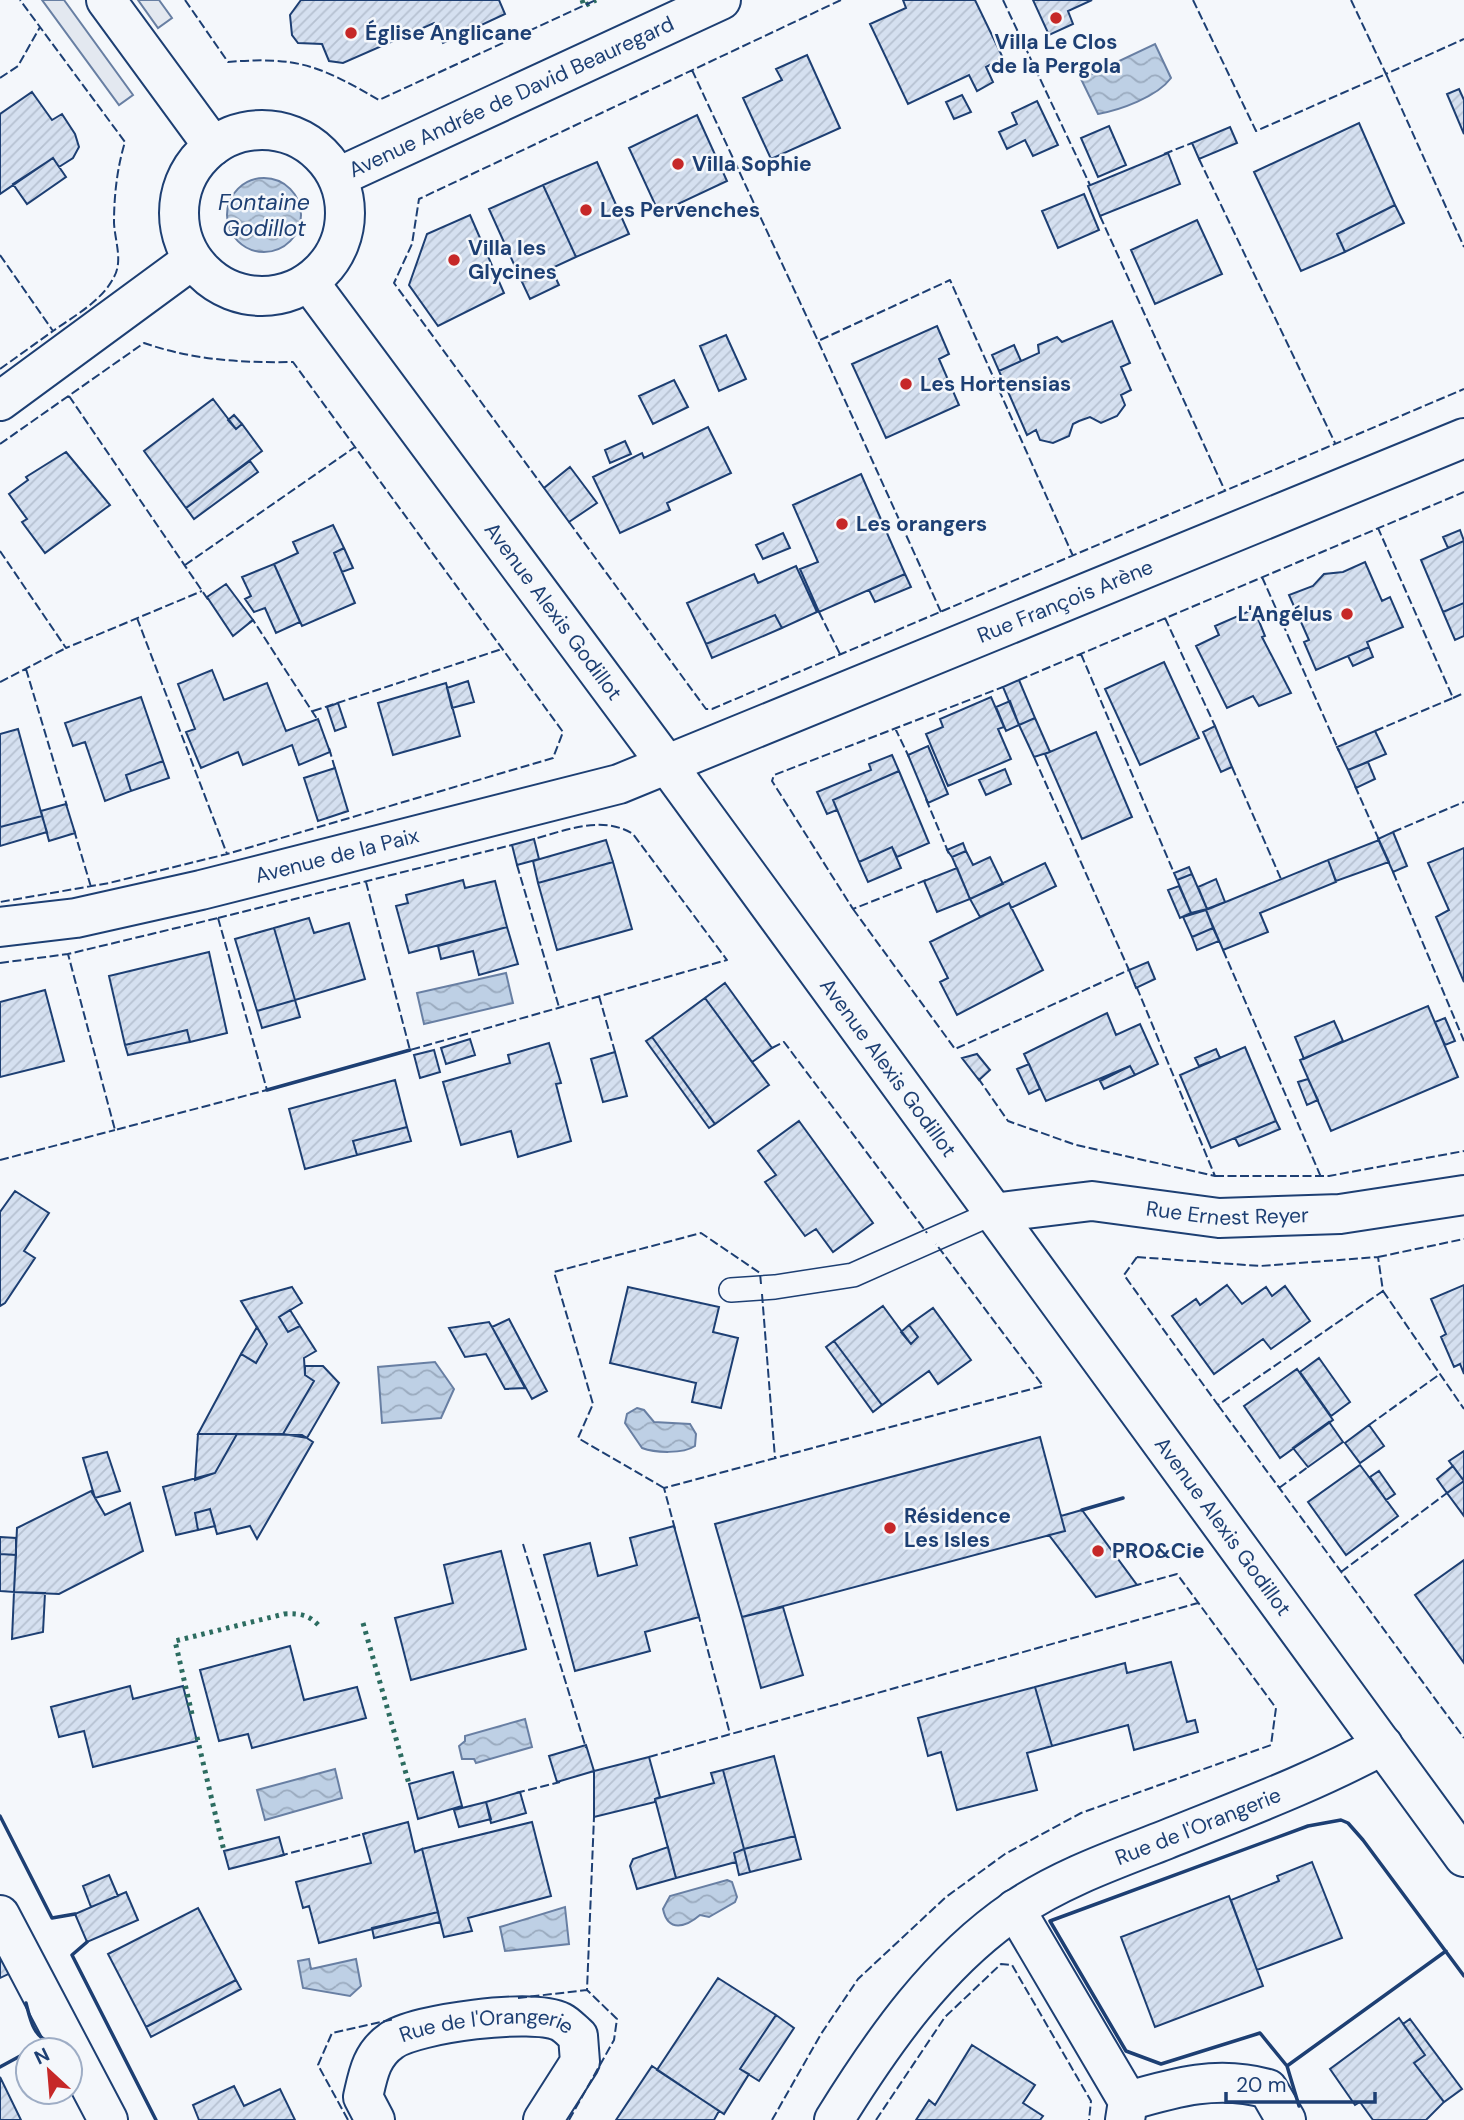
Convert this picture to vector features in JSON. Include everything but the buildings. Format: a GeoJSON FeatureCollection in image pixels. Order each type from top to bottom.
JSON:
{"type":"FeatureCollection","features":[{"type":"Feature","properties":{"kind":"street"},"geometry":{"type":"LineString","coordinates":[[106,0],[213,146]]}},
{"type":"Feature","properties":{"kind":"street","name":"Avenue Andrée de David Beauregard"},"geometry":{"type":"LineString","coordinates":[[338,177],[721,0]]}},
{"type":"Feature","properties":{"kind":"street"},"geometry":{"type":"LineString","coordinates":[[259,131],[297,136],[321,153],[338,177],[345,200],[346,223],[333,256],[309,282],[285,294],[259,297],[233,291],[210,279],[192,260],[182,237],[179,212],[183,187],[194,164],[213,146],[239,133],[259,131]]}},
{"type":"Feature","properties":{"kind":"street"},"geometry":{"type":"LineString","coordinates":[[0,401],[192,260]]}},
{"type":"Feature","properties":{"kind":"street","name":"Avenue Alexis Godillot"},"geometry":{"type":"LineString","coordinates":[[309,282],[668,766],[1383,1745],[1457,1834]]}},
{"type":"Feature","properties":{"kind":"street","name":"Rue François Arène"},"geometry":{"type":"LineString","coordinates":[[668,766],[1464,438]]}},
{"type":"Feature","properties":{"kind":"street","name":"Avenue de la Paix"},"geometry":{"type":"LineString","coordinates":[[0,927],[76,918],[201,890],[606,787],[668,766]]}},
{"type":"Feature","properties":{"kind":"street","name":"Rue Ernest Reyer"},"geometry":{"type":"LineString","coordinates":[[993,1213],[1092,1201],[1219,1218],[1340,1214],[1464,1195]]}},
{"type":"Feature","properties":{"kind":"street","name":"Rue de l'Orangerie"},"geometry":{"type":"LineString","coordinates":[[834,2120],[869,2063],[923,1993],[948,1966],[1015,1909],[1074,1875],[1325,1777],[1383,1745]]}},
{"type":"Feature","properties":{"kind":"street"},"geometry":{"type":"LineString","coordinates":[[1015,1909],[1126,2111],[1189,2086],[1240,2081],[1268,2089],[1286,2120]]}},
{"type":"Feature","properties":{"kind":"street"},"geometry":{"type":"LineString","coordinates":[[0,1915],[108,2120]]}},
{"type":"Feature","properties":{"kind":"street","name":"Rue de l'Orangerie"},"geometry":{"type":"LineString","coordinates":[[375,2120],[363,2097],[372,2059],[392,2040],[445,2023],[522,2016],[560,2021],[578,2036],[580,2062],[543,2120]]}},
{"type":"Feature","properties":{"kind":"lane"},"geometry":{"type":"LineString","coordinates":[[731,1290],[775,1287],[853,1275],[993,1213]]}},
{"type":"Feature","properties":{"kind":"shaded area"},"geometry":{"type":"Polygon","coordinates":[[[42,0],[64,0],[133,95],[119,105],[42,0]]]}},
{"type":"Feature","properties":{"kind":"shaded area"},"geometry":{"type":"Polygon","coordinates":[[[138,0],[159,0],[172,18],[158,28],[138,0]]]}},
{"type":"Feature","properties":{"kind":"water"},"geometry":{"type":"Polygon","coordinates":[[[1155,44],[1171,78],[1148,97],[1098,114],[1081,79],[1155,44]]]}},
{"type":"Feature","properties":{"kind":"water","name":"Fontaine Godillot"},"geometry":{"type":"Polygon","coordinates":[[[264,178],[285,184],[295,194],[301,215],[295,236],[285,246],[264,252],[243,246],[233,236],[227,215],[233,194],[243,184],[264,178]]]}},
{"type":"Feature","properties":{"kind":"water"},"geometry":{"type":"Polygon","coordinates":[[[506,973],[513,1003],[424,1024],[417,993],[506,973]]]}},
{"type":"Feature","properties":{"kind":"water"},"geometry":{"type":"Polygon","coordinates":[[[435,1362],[454,1389],[441,1418],[382,1423],[378,1367],[435,1362]]]}},
{"type":"Feature","properties":{"kind":"water"},"geometry":{"type":"Polygon","coordinates":[[[637,1408],[644,1410],[654,1422],[690,1424],[696,1434],[695,1446],[669,1452],[642,1448],[625,1423],[627,1414],[637,1408]]]}},
{"type":"Feature","properties":{"kind":"water"},"geometry":{"type":"Polygon","coordinates":[[[525,1719],[532,1747],[476,1763],[474,1759],[462,1759],[459,1746],[465,1741],[465,1736],[525,1719]]]}},
{"type":"Feature","properties":{"kind":"water"},"geometry":{"type":"Polygon","coordinates":[[[335,1769],[342,1798],[265,1820],[257,1790],[335,1769]]]}},
{"type":"Feature","properties":{"kind":"water"},"geometry":{"type":"Polygon","coordinates":[[[727,1880],[732,1882],[737,1897],[735,1902],[709,1917],[700,1915],[683,1925],[673,1925],[665,1917],[663,1909],[670,1896],[727,1880]]]}},
{"type":"Feature","properties":{"kind":"water"},"geometry":{"type":"Polygon","coordinates":[[[565,1907],[569,1944],[505,1951],[500,1927],[565,1907]]]}},
{"type":"Feature","properties":{"kind":"water"},"geometry":{"type":"Polygon","coordinates":[[[309,1959],[311,1969],[356,1959],[361,1986],[350,1996],[303,1988],[298,1961],[309,1959]]]}},
{"type":"Feature","properties":{"kind":"hedge"},"geometry":{"type":"LineString","coordinates":[[582,0],[584,6],[596,0]]}},
{"type":"Feature","properties":{"kind":"hedge"},"geometry":{"type":"LineString","coordinates":[[192,1714],[175,1641],[284,1614],[305,1616],[321,1628]]}},
{"type":"Feature","properties":{"kind":"hedge"},"geometry":{"type":"LineString","coordinates":[[363,1623],[409,1784]]}},
{"type":"Feature","properties":{"kind":"hedge"},"geometry":{"type":"LineString","coordinates":[[197,1737],[224,1851]]}},
{"type":"Feature","properties":{"kind":"fence"},"geometry":{"type":"LineString","coordinates":[[0,255],[53,331],[87,307],[109,286],[118,264],[115,203],[125,142],[20,0]]}},
{"type":"Feature","properties":{"kind":"fence"},"geometry":{"type":"LineString","coordinates":[[185,0],[228,62],[273,61],[308,66],[324,71],[379,100],[596,0]]}},
{"type":"Feature","properties":{"kind":"fence"},"geometry":{"type":"LineString","coordinates":[[544,488],[394,283],[412,244],[419,199],[841,0]]}},
{"type":"Feature","properties":{"kind":"fence"},"geometry":{"type":"LineString","coordinates":[[1003,0],[1090,185]]}},
{"type":"Feature","properties":{"kind":"fence"},"geometry":{"type":"LineString","coordinates":[[1193,0],[1256,131],[1386,74],[1464,247]]}},
{"type":"Feature","properties":{"kind":"fence"},"geometry":{"type":"LineString","coordinates":[[1351,0],[1386,74],[1464,39]]}},
{"type":"Feature","properties":{"kind":"fence"},"geometry":{"type":"LineString","coordinates":[[0,78],[18,66],[40,27]]}},
{"type":"Feature","properties":{"kind":"fence"},"geometry":{"type":"LineString","coordinates":[[692,70],[818,341]]}},
{"type":"Feature","properties":{"kind":"fence"},"geometry":{"type":"LineString","coordinates":[[1164,154],[1192,143]]}},
{"type":"Feature","properties":{"kind":"fence"},"geometry":{"type":"LineString","coordinates":[[1199,159],[1335,443]]}},
{"type":"Feature","properties":{"kind":"fence"},"geometry":{"type":"LineString","coordinates":[[1100,216],[1225,491]]}},
{"type":"Feature","properties":{"kind":"fence"},"geometry":{"type":"LineString","coordinates":[[941,612],[818,341],[950,280],[1073,556]]}},
{"type":"Feature","properties":{"kind":"fence"},"geometry":{"type":"LineString","coordinates":[[0,369],[53,331]]}},
{"type":"Feature","properties":{"kind":"fence"},"geometry":{"type":"LineString","coordinates":[[0,444],[144,343],[217,359],[293,362],[563,732],[553,758],[227,854],[109,883],[0,902]]}},
{"type":"Feature","properties":{"kind":"fence"},"geometry":{"type":"LineString","coordinates":[[569,522],[706,709],[712,709],[1464,389]]}},
{"type":"Feature","properties":{"kind":"fence"},"geometry":{"type":"LineString","coordinates":[[69,396],[209,601]]}},
{"type":"Feature","properties":{"kind":"fence"},"geometry":{"type":"LineString","coordinates":[[185,565],[355,447]]}},
{"type":"Feature","properties":{"kind":"fence"},"geometry":{"type":"LineString","coordinates":[[1019,680],[1464,492]]}},
{"type":"Feature","properties":{"kind":"fence"},"geometry":{"type":"LineString","coordinates":[[1375,731],[1453,698],[1378,528]]}},
{"type":"Feature","properties":{"kind":"fence"},"geometry":{"type":"LineString","coordinates":[[0,551],[66,648],[202,591]]}},
{"type":"Feature","properties":{"kind":"fence"},"geometry":{"type":"LineString","coordinates":[[1262,577],[1339,751]]}},
{"type":"Feature","properties":{"kind":"fence"},"geometry":{"type":"LineString","coordinates":[[819,612],[840,654]]}},
{"type":"Feature","properties":{"kind":"fence"},"geometry":{"type":"LineString","coordinates":[[137,618],[227,854]]}},
{"type":"Feature","properties":{"kind":"fence"},"geometry":{"type":"LineString","coordinates":[[1165,618],[1215,726]]}},
{"type":"Feature","properties":{"kind":"fence"},"geometry":{"type":"LineString","coordinates":[[249,623],[253,620],[319,722]]}},
{"type":"Feature","properties":{"kind":"fence"},"geometry":{"type":"LineString","coordinates":[[0,682],[66,648]]}},
{"type":"Feature","properties":{"kind":"fence"},"geometry":{"type":"LineString","coordinates":[[313,711],[502,649]]}},
{"type":"Feature","properties":{"kind":"fence"},"geometry":{"type":"LineString","coordinates":[[1081,654],[1174,873]]}},
{"type":"Feature","properties":{"kind":"fence"},"geometry":{"type":"LineString","coordinates":[[26,669],[67,806]]}},
{"type":"Feature","properties":{"kind":"fence"},"geometry":{"type":"LineString","coordinates":[[926,880],[853,909],[772,781],[774,775],[1003,687]]}},
{"type":"Feature","properties":{"kind":"fence"},"geometry":{"type":"LineString","coordinates":[[1453,698],[1464,693]]}},
{"type":"Feature","properties":{"kind":"fence"},"geometry":{"type":"LineString","coordinates":[[895,728],[909,757]]}},
{"type":"Feature","properties":{"kind":"fence"},"geometry":{"type":"LineString","coordinates":[[329,748],[336,772]]}},
{"type":"Feature","properties":{"kind":"fence"},"geometry":{"type":"LineString","coordinates":[[853,909],[955,1049],[1129,970],[1034,757]]}},
{"type":"Feature","properties":{"kind":"fence"},"geometry":{"type":"LineString","coordinates":[[1232,767],[1281,879]]}},
{"type":"Feature","properties":{"kind":"fence"},"geometry":{"type":"LineString","coordinates":[[1355,786],[1379,840]]}},
{"type":"Feature","properties":{"kind":"fence"},"geometry":{"type":"LineString","coordinates":[[926,799],[949,854]]}},
{"type":"Feature","properties":{"kind":"fence"},"geometry":{"type":"LineString","coordinates":[[1393,832],[1464,802]]}},
{"type":"Feature","properties":{"kind":"fence"},"geometry":{"type":"LineString","coordinates":[[366,882],[410,1050],[727,960],[633,834],[621,828],[597,825],[571,828],[534,839]]}},
{"type":"Feature","properties":{"kind":"fence"},"geometry":{"type":"LineString","coordinates":[[74,830],[91,887]]}},
{"type":"Feature","properties":{"kind":"fence"},"geometry":{"type":"LineString","coordinates":[[218,918],[512,845]]}},
{"type":"Feature","properties":{"kind":"fence"},"geometry":{"type":"LineString","coordinates":[[517,865],[559,1007]]}},
{"type":"Feature","properties":{"kind":"fence"},"geometry":{"type":"LineString","coordinates":[[1393,872],[1464,1041]]}},
{"type":"Feature","properties":{"kind":"fence"},"geometry":{"type":"LineString","coordinates":[[218,918],[267,1090],[115,1130],[68,954],[218,918]]}},
{"type":"Feature","properties":{"kind":"fence"},"geometry":{"type":"LineString","coordinates":[[1223,950],[1321,1177]]}},
{"type":"Feature","properties":{"kind":"fence"},"geometry":{"type":"LineString","coordinates":[[0,963],[68,954]]}},
{"type":"Feature","properties":{"kind":"fence"},"geometry":{"type":"LineString","coordinates":[[978,1078],[1008,1121],[1076,1145],[1215,1176],[1135,983]]}},
{"type":"Feature","properties":{"kind":"fence"},"geometry":{"type":"LineString","coordinates":[[599,996],[615,1052]]}},
{"type":"Feature","properties":{"kind":"fence"},"geometry":{"type":"LineString","coordinates":[[772,1048],[784,1042],[927,1233]]}},
{"type":"Feature","properties":{"kind":"fence"},"geometry":{"type":"LineString","coordinates":[[0,1160],[115,1130]]}},
{"type":"Feature","properties":{"kind":"fence"},"geometry":{"type":"LineString","coordinates":[[1215,1176],[1329,1176],[1464,1151]]}},
{"type":"Feature","properties":{"kind":"fence"},"geometry":{"type":"LineString","coordinates":[[664,1488],[578,1438],[593,1404],[554,1272],[701,1233],[760,1273],[761,1284]]}},
{"type":"Feature","properties":{"kind":"fence"},"geometry":{"type":"LineString","coordinates":[[1378,1257],[1464,1239]]}},
{"type":"Feature","properties":{"kind":"fence"},"geometry":{"type":"LineString","coordinates":[[675,1529],[664,1488],[1043,1386],[936,1244]]}},
{"type":"Feature","properties":{"kind":"fence"},"geometry":{"type":"LineString","coordinates":[[1137,1257],[1260,1266],[1378,1257],[1383,1291],[1218,1405],[1124,1275],[1137,1257]]}},
{"type":"Feature","properties":{"kind":"fence"},"geometry":{"type":"LineString","coordinates":[[1383,1291],[1464,1409]]}},
{"type":"Feature","properties":{"kind":"fence"},"geometry":{"type":"LineString","coordinates":[[762,1294],[775,1458]]}},
{"type":"Feature","properties":{"kind":"fence"},"geometry":{"type":"LineString","coordinates":[[1369,1425],[1440,1374]]}},
{"type":"Feature","properties":{"kind":"fence"},"geometry":{"type":"LineString","coordinates":[[1218,1405],[1464,1738]]}},
{"type":"Feature","properties":{"kind":"fence"},"geometry":{"type":"LineString","coordinates":[[1279,1488],[1308,1467]]}},
{"type":"Feature","properties":{"kind":"fence"},"geometry":{"type":"LineString","coordinates":[[1341,1572],[1447,1493]]}},
{"type":"Feature","properties":{"kind":"fence"},"geometry":{"type":"LineString","coordinates":[[523,1544],[586,1748]]}},
{"type":"Feature","properties":{"kind":"fence"},"geometry":{"type":"LineString","coordinates":[[772,2120],[821,2034],[858,1979],[946,1897],[1005,1854],[1081,1813],[1271,1745],[1276,1708],[1177,1574],[1137,1585]]}},
{"type":"Feature","properties":{"kind":"fence"},"geometry":{"type":"LineString","coordinates":[[649,1757],[1198,1603]]}},
{"type":"Feature","properties":{"kind":"fence"},"geometry":{"type":"LineString","coordinates":[[698,1613],[730,1734]]}},
{"type":"Feature","properties":{"kind":"fence"},"geometry":{"type":"LineString","coordinates":[[516,1793],[560,1782]]}},
{"type":"Feature","properties":{"kind":"fence"},"geometry":{"type":"LineString","coordinates":[[518,1998],[587,1990],[594,1817]]}},
{"type":"Feature","properties":{"kind":"fence"},"geometry":{"type":"LineString","coordinates":[[279,1856],[367,1833]]}},
{"type":"Feature","properties":{"kind":"fence"},"geometry":{"type":"LineString","coordinates":[[876,2120],[945,2017],[1001,1964],[1012,1965],[1091,2101],[1089,2120]]}},
{"type":"Feature","properties":{"kind":"fence"},"geometry":{"type":"LineString","coordinates":[[569,2120],[614,2040],[617,2019],[587,1990]]}},
{"type":"Feature","properties":{"kind":"fence"},"geometry":{"type":"LineString","coordinates":[[348,2120],[318,2065],[332,2033],[394,2019]]}},
{"type":"Feature","properties":{"kind":"wall"},"geometry":{"type":"LineString","coordinates":[[267,1090],[410,1050]]}},
{"type":"Feature","properties":{"kind":"wall"},"geometry":{"type":"LineString","coordinates":[[1082,1510],[1123,1498]]}},
{"type":"Feature","properties":{"kind":"wall"},"geometry":{"type":"LineString","coordinates":[[0,1816],[52,1918],[75,1914]]}},
{"type":"Feature","properties":{"kind":"wall"},"geometry":{"type":"LineString","coordinates":[[1446,1951],[1287,2066],[1260,2033],[1161,2064],[1126,2051],[1050,1921],[1308,1826],[1341,1820],[1348,1823],[1363,1840],[1464,1976]]}},
{"type":"Feature","properties":{"kind":"wall"},"geometry":{"type":"LineString","coordinates":[[87,1942],[72,1955],[156,2120]]}},
{"type":"Feature","properties":{"kind":"wall"},"geometry":{"type":"LineString","coordinates":[[26,2003],[31,2021],[40,2036]]}},
{"type":"Feature","properties":{"kind":"wall"},"geometry":{"type":"LineString","coordinates":[[0,2067],[14,2059]]}},
{"type":"Feature","properties":{"kind":"wall"},"geometry":{"type":"LineString","coordinates":[[1287,2066],[1299,2106]]}},
{"type":"Feature","properties":{"kind":"place","name":"Villa Le Clos de la Pergola"},"geometry":{"type":"Point","coordinates":[1056,18]}},
{"type":"Feature","properties":{"kind":"place","name":"Église Anglicane"},"geometry":{"type":"Point","coordinates":[351,33]}},
{"type":"Feature","properties":{"kind":"place","name":"Villa Sophie"},"geometry":{"type":"Point","coordinates":[678,164]}},
{"type":"Feature","properties":{"kind":"place","name":"Les Pervenches"},"geometry":{"type":"Point","coordinates":[586,210]}},
{"type":"Feature","properties":{"kind":"place","name":"Villa les Glycines"},"geometry":{"type":"Point","coordinates":[454,260]}},
{"type":"Feature","properties":{"kind":"place","name":"Les Hortensias"},"geometry":{"type":"Point","coordinates":[906,384]}},
{"type":"Feature","properties":{"kind":"place","name":"Les orangers"},"geometry":{"type":"Point","coordinates":[842,524]}},
{"type":"Feature","properties":{"kind":"place","name":"L'Angélus"},"geometry":{"type":"Point","coordinates":[1347,614]}},
{"type":"Feature","properties":{"kind":"place","name":"Résidence Les Isles"},"geometry":{"type":"Point","coordinates":[890,1528]}},
{"type":"Feature","properties":{"kind":"place","name":"PRO&Cie"},"geometry":{"type":"Point","coordinates":[1098,1551]}}]}
